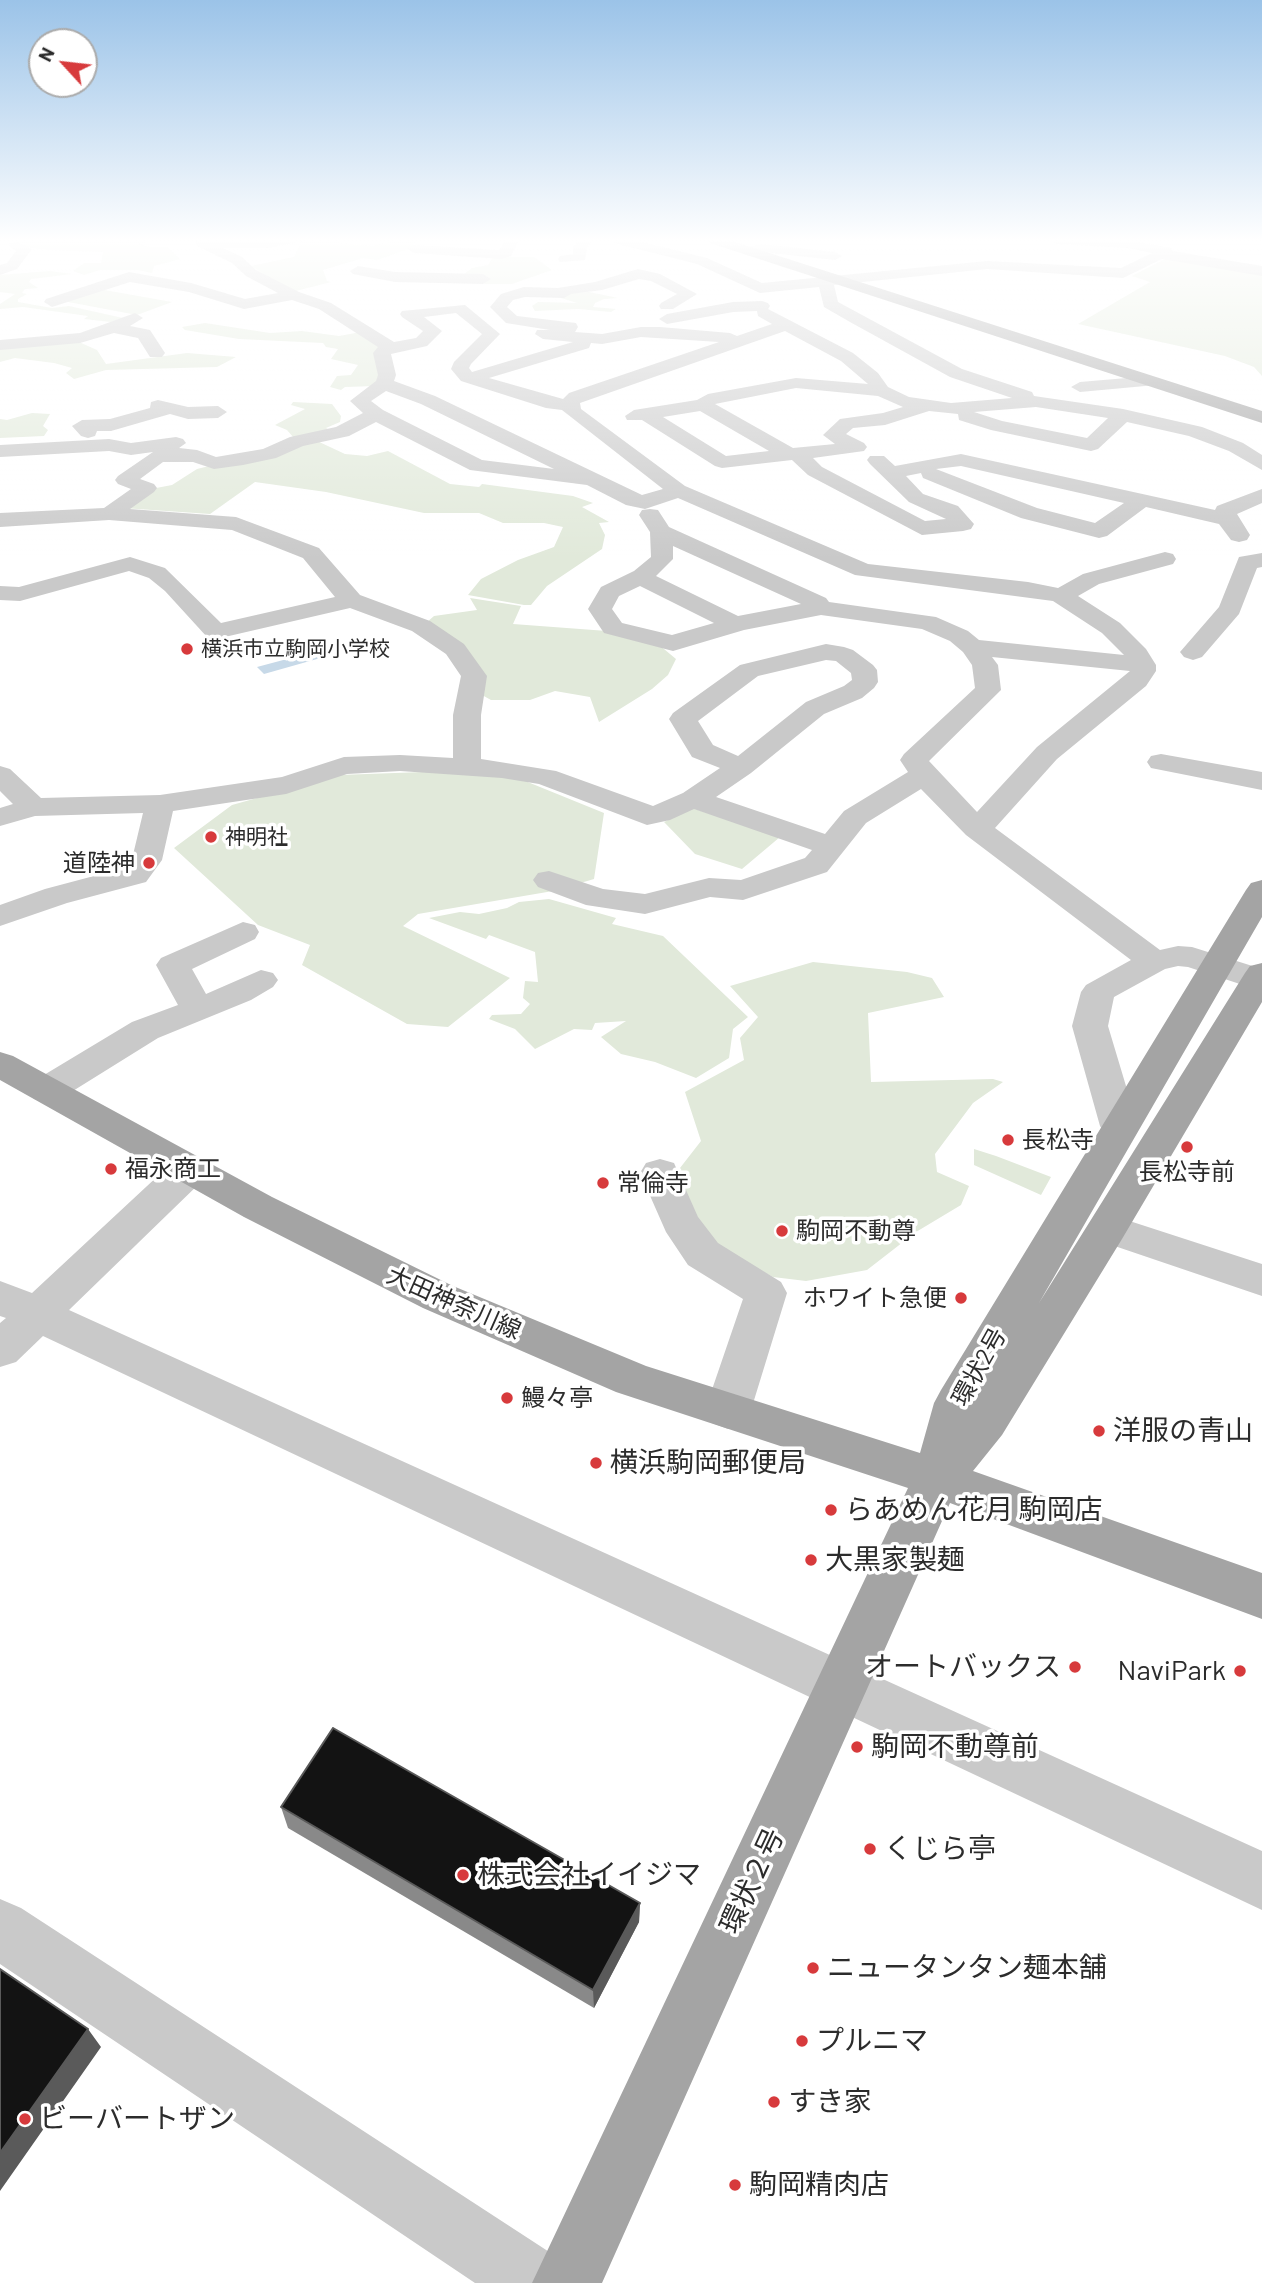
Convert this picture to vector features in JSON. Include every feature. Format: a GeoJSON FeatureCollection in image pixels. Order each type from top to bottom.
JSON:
{"type":"FeatureCollection","features":[{"type":"Feature","properties":{"kind":"main road"},"geometry":{"type":"LineString","coordinates":[[1044,347],[1262,417]]}},
{"type":"Feature","properties":{"kind":"main road"},"geometry":{"type":"LineString","coordinates":[[1052,347],[1262,412]]}},
{"type":"Feature","properties":{"kind":"main road","name":"環状2号"},"geometry":{"type":"LineString","coordinates":[[937,1478],[957,1403],[1119,1126],[1262,890]]}},
{"type":"Feature","properties":{"kind":"main road","name":"環状2号"},"geometry":{"type":"LineString","coordinates":[[937,1478],[986,1422],[1108,1229],[1260,976]]}},
{"type":"Feature","properties":{"kind":"main road","name":"大田神奈川線"},"geometry":{"type":"LineString","coordinates":[[0,1064],[189,1170],[408,1284],[632,1379],[937,1478],[1262,1596]]}},
{"type":"Feature","properties":{"kind":"main road","name":"環状２号"},"geometry":{"type":"LineString","coordinates":[[567,2283],[937,1478]]}},
{"type":"Feature","properties":{"kind":"street"},"geometry":{"type":"LineString","coordinates":[[152,347],[156,353]]}},
{"type":"Feature","properties":{"kind":"street"},"geometry":{"type":"LineString","coordinates":[[395,347],[387,348],[382,353],[387,375],[384,384],[359,401],[376,414],[477,466],[587,479]]}},
{"type":"Feature","properties":{"kind":"street"},"geometry":{"type":"LineString","coordinates":[[479,347],[463,362],[460,369],[470,378],[553,404],[571,405]]}},
{"type":"Feature","properties":{"kind":"street"},"geometry":{"type":"LineString","coordinates":[[470,378],[576,347]]}},
{"type":"Feature","properties":{"kind":"street"},"geometry":{"type":"LineString","coordinates":[[721,347],[576,397],[571,401],[572,411],[678,490],[863,569],[1028,589],[1061,596],[1118,634],[1137,654],[1143,665],[1143,671],[1137,680],[1047,753],[977,829]]}},
{"type":"Feature","properties":{"kind":"street"},"geometry":{"type":"LineString","coordinates":[[824,347],[857,365],[891,397],[924,407],[951,409],[1035,401],[1123,415],[1182,428],[1236,447],[1262,464]]}},
{"type":"Feature","properties":{"kind":"street"},"geometry":{"type":"LineString","coordinates":[[907,347],[962,376],[1009,389],[1035,401]]}},
{"type":"Feature","properties":{"kind":"street"},"geometry":{"type":"LineString","coordinates":[[857,365],[930,359]]}},
{"type":"Feature","properties":{"kind":"street"},"geometry":{"type":"LineString","coordinates":[[660,368],[695,378]]}},
{"type":"Feature","properties":{"kind":"street"},"geometry":{"type":"LineString","coordinates":[[584,374],[616,384]]}},
{"type":"Feature","properties":{"kind":"street"},"geometry":{"type":"LineString","coordinates":[[1080,387],[1150,381]]}},
{"type":"Feature","properties":{"kind":"street"},"geometry":{"type":"LineString","coordinates":[[586,424],[703,405],[708,400],[796,383],[882,391]]}},
{"type":"Feature","properties":{"kind":"street"},"geometry":{"type":"LineString","coordinates":[[384,384],[428,400],[587,479],[645,503],[661,532],[663,559],[641,577],[609,592],[600,609],[613,628],[673,643],[735,624],[819,606],[863,569]]}},
{"type":"Feature","properties":{"kind":"street"},"geometry":{"type":"LineString","coordinates":[[703,405],[793,454],[815,471],[922,528],[964,524],[950,511],[916,498],[893,473],[857,447],[833,435],[847,423],[885,419],[924,407]]}},
{"type":"Feature","properties":{"kind":"street"},"geometry":{"type":"LineString","coordinates":[[89,446],[91,435],[82,426],[111,425],[163,407],[188,413],[218,412]]}},
{"type":"Feature","properties":{"kind":"street"},"geometry":{"type":"LineString","coordinates":[[951,409],[998,426],[1099,447],[1123,415]]}},
{"type":"Feature","properties":{"kind":"street"},"geometry":{"type":"LineString","coordinates":[[0,451],[109,445],[131,449],[169,443],[219,446],[297,441],[342,432],[376,414]]}},
{"type":"Feature","properties":{"kind":"street"},"geometry":{"type":"LineString","coordinates":[[645,414],[722,462],[857,447]]}},
{"type":"Feature","properties":{"kind":"street"},"geometry":{"type":"LineString","coordinates":[[1182,428],[1202,429],[1238,442],[1262,444]]}},
{"type":"Feature","properties":{"kind":"street"},"geometry":{"type":"LineString","coordinates":[[109,514],[146,488],[125,480],[157,457],[178,454],[197,456],[214,463],[269,454],[297,441]]}},
{"type":"Feature","properties":{"kind":"street"},"geometry":{"type":"LineString","coordinates":[[33,468],[41,449]]}},
{"type":"Feature","properties":{"kind":"street"},"geometry":{"type":"LineString","coordinates":[[893,473],[961,460],[1227,519]]}},
{"type":"Feature","properties":{"kind":"street"},"geometry":{"type":"LineString","coordinates":[[0,470],[64,468]]}},
{"type":"Feature","properties":{"kind":"street"},"geometry":{"type":"LineString","coordinates":[[916,468],[1029,513],[1099,531],[1142,500]]}},
{"type":"Feature","properties":{"kind":"street"},"geometry":{"type":"LineString","coordinates":[[109,473],[132,475]]}},
{"type":"Feature","properties":{"kind":"street"},"geometry":{"type":"LineString","coordinates":[[645,503],[678,490]]}},
{"type":"Feature","properties":{"kind":"street"},"geometry":{"type":"LineString","coordinates":[[1260,559],[1227,519],[1225,511],[1230,506],[1262,495]]}},
{"type":"Feature","properties":{"kind":"street"},"geometry":{"type":"LineString","coordinates":[[0,520],[109,514],[236,524],[311,553],[334,583],[352,600],[421,626],[455,649],[474,676],[467,715],[467,767]]}},
{"type":"Feature","properties":{"kind":"street"},"geometry":{"type":"LineString","coordinates":[[661,532],[819,606],[928,622],[960,636],[985,665],[988,690],[914,760],[924,775],[977,829],[1154,961]]}},
{"type":"Feature","properties":{"kind":"street"},"geometry":{"type":"LineString","coordinates":[[1061,596],[1091,579],[1165,559]]}},
{"type":"Feature","properties":{"kind":"street"},"geometry":{"type":"LineString","coordinates":[[1255,602],[1250,596],[1260,559]]}},
{"type":"Feature","properties":{"kind":"street"},"geometry":{"type":"LineString","coordinates":[[1193,653],[1230,609],[1247,562],[1260,559]]}},
{"type":"Feature","properties":{"kind":"street"},"geometry":{"type":"LineString","coordinates":[[0,593],[20,594],[130,564],[157,573],[173,586],[216,632],[352,600]]}},
{"type":"Feature","properties":{"kind":"street"},"geometry":{"type":"LineString","coordinates":[[641,577],[735,624]]}},
{"type":"Feature","properties":{"kind":"street"},"geometry":{"type":"LineString","coordinates":[[972,647],[1143,665]]}},
{"type":"Feature","properties":{"kind":"street"},"geometry":{"type":"LineString","coordinates":[[0,817],[33,807],[160,804],[286,785],[344,766],[400,763],[502,769],[546,777],[647,816],[660,814],[693,799],[741,766],[815,708],[852,692],[865,682],[864,670],[844,656],[826,652],[749,670],[683,719],[702,751],[741,766]]}},
{"type":"Feature","properties":{"kind":"street"},"geometry":{"type":"LineString","coordinates":[[1161,762],[1262,781]]}},
{"type":"Feature","properties":{"kind":"street"},"geometry":{"type":"LineString","coordinates":[[0,775],[33,807]]}},
{"type":"Feature","properties":{"kind":"street"},"geometry":{"type":"LineString","coordinates":[[549,880],[597,898],[645,904],[709,887],[743,890],[816,865],[855,817],[924,775]]}},
{"type":"Feature","properties":{"kind":"street"},"geometry":{"type":"LineString","coordinates":[[693,799],[832,847]]}},
{"type":"Feature","properties":{"kind":"street"},"geometry":{"type":"LineString","coordinates":[[0,916],[56,896],[135,875],[148,860],[160,804]]}},
{"type":"Feature","properties":{"kind":"street"},"geometry":{"type":"LineString","coordinates":[[197,1009],[173,965],[243,932]]}},
{"type":"Feature","properties":{"kind":"street"},"geometry":{"type":"LineString","coordinates":[[1119,1126],[1090,1026],[1098,992],[1154,961],[1178,956],[1260,976]]}},
{"type":"Feature","properties":{"kind":"street"},"geometry":{"type":"LineString","coordinates":[[47,1090],[145,1030],[239,993],[261,980]]}},
{"type":"Feature","properties":{"kind":"street"},"geometry":{"type":"LineString","coordinates":[[0,1350],[19,1306],[189,1170]]}},
{"type":"Feature","properties":{"kind":"street"},"geometry":{"type":"LineString","coordinates":[[660,1174],[680,1222],[703,1254],[766,1293],[728,1410]]}},
{"type":"Feature","properties":{"kind":"street"},"geometry":{"type":"LineString","coordinates":[[1108,1229],[1262,1280]]}},
{"type":"Feature","properties":{"kind":"street"},"geometry":{"type":"LineString","coordinates":[[19,1306],[1262,1881]]}},
{"type":"Feature","properties":{"kind":"street"},"geometry":{"type":"LineString","coordinates":[[0,1928],[536,2283]]}},
{"type":"Feature","properties":{"kind":"green space"},"geometry":{"type":"Polygon","coordinates":[[[89,347],[97,350],[106,364],[187,353],[236,357],[217,367],[106,370],[74,379],[66,373],[72,368],[54,363],[15,358],[0,362],[0,348],[89,347]]]}},
{"type":"Feature","properties":{"kind":"green space"},"geometry":{"type":"Polygon","coordinates":[[[326,347],[384,347],[375,386],[345,387],[341,390],[330,387],[337,376],[351,375],[358,365],[331,359],[338,349],[326,347]]]}},
{"type":"Feature","properties":{"kind":"green space"},"geometry":{"type":"Polygon","coordinates":[[[1182,347],[1262,347],[1262,376],[1254,367],[1225,356],[1182,347]]]}},
{"type":"Feature","properties":{"kind":"green space"},"geometry":{"type":"Polygon","coordinates":[[[293,402],[332,404],[341,416],[340,422],[326,428],[332,431],[293,437],[287,430],[275,425],[305,409],[291,405],[293,402]]]}},
{"type":"Feature","properties":{"kind":"green space"},"geometry":{"type":"Polygon","coordinates":[[[32,413],[50,414],[43,426],[48,430],[44,436],[0,438],[0,419],[7,420],[32,413]]]}},
{"type":"Feature","properties":{"kind":"green space"},"geometry":{"type":"Polygon","coordinates":[[[315,440],[345,454],[367,456],[388,451],[450,484],[479,487],[482,484],[573,496],[593,503],[582,507],[609,522],[599,523],[605,535],[602,549],[547,586],[531,605],[524,605],[468,595],[481,579],[518,560],[554,547],[563,527],[544,523],[503,523],[479,513],[424,513],[326,492],[255,482],[210,514],[123,508],[151,489],[172,485],[197,469],[315,440]]]}},
{"type":"Feature","properties":{"kind":"green space"},"geometry":{"type":"Polygon","coordinates":[[[470,598],[521,606],[513,624],[607,631],[658,644],[676,659],[668,675],[652,689],[599,722],[590,697],[555,691],[530,700],[491,700],[482,695],[426,623],[434,616],[477,610],[470,598]]]}},
{"type":"Feature","properties":{"kind":"green space"},"geometry":{"type":"Polygon","coordinates":[[[423,772],[508,774],[604,813],[594,879],[553,891],[418,914],[403,926],[510,978],[448,1027],[407,1024],[302,965],[310,945],[258,925],[174,848],[232,805],[339,775],[423,772]]]}},
{"type":"Feature","properties":{"kind":"green space"},"geometry":{"type":"Polygon","coordinates":[[[692,808],[780,837],[742,869],[695,854],[664,822],[692,808]]]}},
{"type":"Feature","properties":{"kind":"green space"},"geometry":{"type":"Polygon","coordinates":[[[549,899],[616,918],[612,924],[663,936],[748,1017],[733,1029],[729,1058],[696,1078],[655,1062],[621,1054],[601,1037],[626,1021],[595,1023],[592,1030],[574,1029],[535,1049],[515,1029],[489,1019],[492,1015],[521,1014],[530,1004],[523,998],[525,981],[538,982],[535,952],[489,935],[486,939],[429,918],[460,912],[479,914],[507,908],[519,902],[549,899]]]}},
{"type":"Feature","properties":{"kind":"green space"},"geometry":{"type":"Polygon","coordinates":[[[813,962],[907,972],[932,978],[944,997],[868,1013],[871,1082],[993,1079],[1003,1082],[973,1103],[935,1154],[937,1172],[969,1186],[961,1205],[916,1232],[867,1270],[806,1281],[773,1277],[711,1244],[673,1177],[701,1141],[685,1092],[744,1060],[740,1038],[758,1017],[730,986],[813,962]]]}},
{"type":"Feature","properties":{"kind":"green space"},"geometry":{"type":"Polygon","coordinates":[[[974,1149],[1051,1177],[1041,1195],[974,1165],[974,1149]]]}},
{"type":"Feature","properties":{"kind":"water"},"geometry":{"type":"Polygon","coordinates":[[[317,651],[324,657],[264,674],[257,667],[317,651]]]}},
{"type":"Feature","properties":{"kind":"building","name":"株式会社イイジマ"},"geometry":{"type":"Polygon","coordinates":[[[333,1728],[640,1903],[593,1990],[281,1807],[333,1728]]]}},
{"type":"Feature","properties":{"kind":"building","name":"ビーバートザン"},"geometry":{"type":"Polygon","coordinates":[[[0,1969],[88,2029],[0,2153],[0,1969]]]}},
{"type":"Feature","properties":{"kind":"place","name":"横浜市立駒岡小学校"},"geometry":{"type":"Point","coordinates":[187,649]}},
{"type":"Feature","properties":{"kind":"place","name":"神明社"},"geometry":{"type":"Point","coordinates":[211,837]}},
{"type":"Feature","properties":{"kind":"place","name":"道陸神"},"geometry":{"type":"Point","coordinates":[149,863]}},
{"type":"Feature","properties":{"kind":"place","name":"長松寺"},"geometry":{"type":"Point","coordinates":[1008,1140]}},
{"type":"Feature","properties":{"kind":"place","name":"長松寺前"},"geometry":{"type":"Point","coordinates":[1187,1147]}},
{"type":"Feature","properties":{"kind":"place","name":"福永商工"},"geometry":{"type":"Point","coordinates":[111,1169]}},
{"type":"Feature","properties":{"kind":"place","name":"常倫寺"},"geometry":{"type":"Point","coordinates":[603,1183]}},
{"type":"Feature","properties":{"kind":"place","name":"駒岡不動尊"},"geometry":{"type":"Point","coordinates":[782,1231]}},
{"type":"Feature","properties":{"kind":"place","name":"ホワイト急便"},"geometry":{"type":"Point","coordinates":[961,1298]}},
{"type":"Feature","properties":{"kind":"place","name":"鰻々亭"},"geometry":{"type":"Point","coordinates":[507,1398]}},
{"type":"Feature","properties":{"kind":"place","name":"洋服の青山"},"geometry":{"type":"Point","coordinates":[1099,1431]}},
{"type":"Feature","properties":{"kind":"place","name":"横浜駒岡郵便局"},"geometry":{"type":"Point","coordinates":[596,1463]}},
{"type":"Feature","properties":{"kind":"place","name":"らあめん花月 駒岡店"},"geometry":{"type":"Point","coordinates":[831,1510]}},
{"type":"Feature","properties":{"kind":"place","name":"大黒家製麺"},"geometry":{"type":"Point","coordinates":[811,1560]}},
{"type":"Feature","properties":{"kind":"place","name":"オートバックス"},"geometry":{"type":"Point","coordinates":[1075,1667]}},
{"type":"Feature","properties":{"kind":"place","name":"NaviPark"},"geometry":{"type":"Point","coordinates":[1240,1671]}},
{"type":"Feature","properties":{"kind":"place","name":"駒岡不動尊前"},"geometry":{"type":"Point","coordinates":[857,1747]}},
{"type":"Feature","properties":{"kind":"place","name":"くじら亭"},"geometry":{"type":"Point","coordinates":[870,1849]}},
{"type":"Feature","properties":{"kind":"place","name":"株式会社イイジマ"},"geometry":{"type":"Point","coordinates":[463,1875]}},
{"type":"Feature","properties":{"kind":"place","name":"ニュータンタン麺本舗"},"geometry":{"type":"Point","coordinates":[813,1968]}},
{"type":"Feature","properties":{"kind":"place","name":"プルニマ"},"geometry":{"type":"Point","coordinates":[802,2041]}},
{"type":"Feature","properties":{"kind":"place","name":"すき家"},"geometry":{"type":"Point","coordinates":[774,2102]}},
{"type":"Feature","properties":{"kind":"place","name":"ビーバートザン"},"geometry":{"type":"Point","coordinates":[25,2119]}},
{"type":"Feature","properties":{"kind":"place","name":"駒岡精肉店"},"geometry":{"type":"Point","coordinates":[735,2185]}}]}
